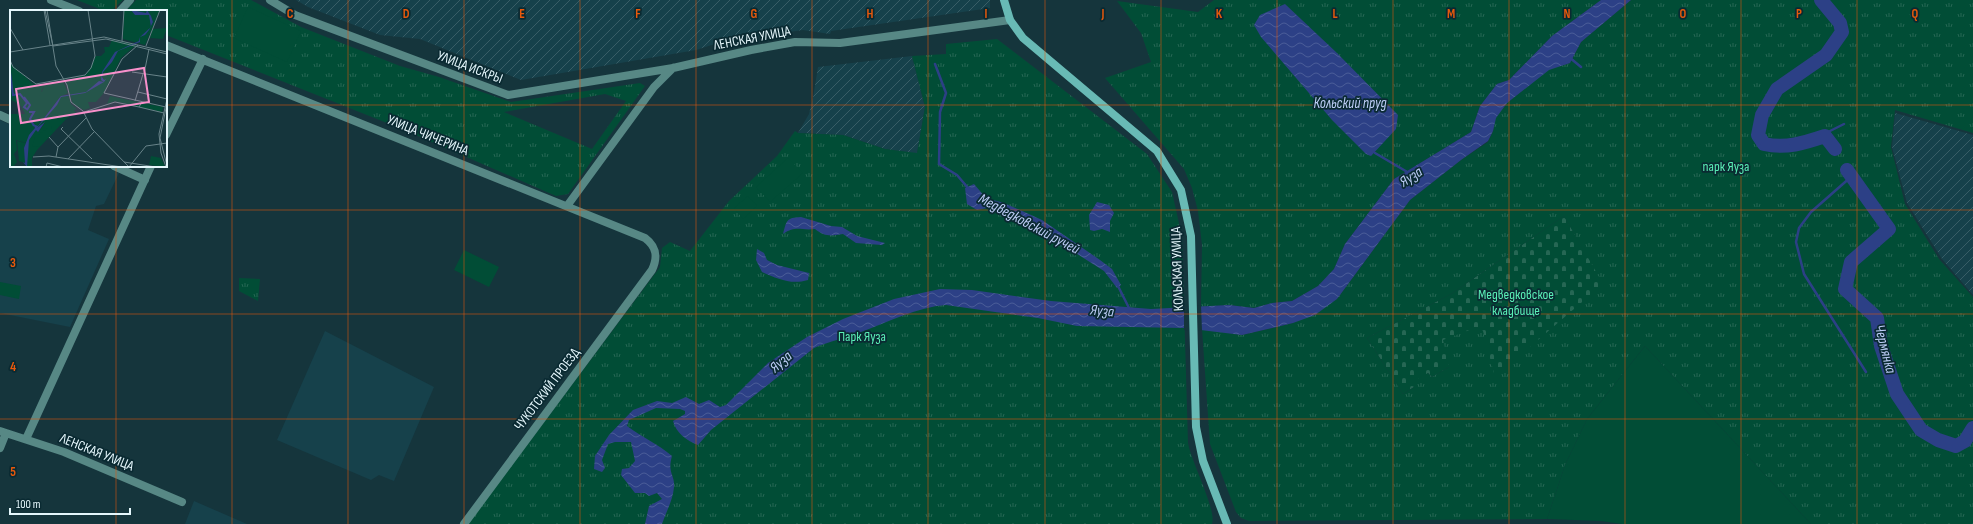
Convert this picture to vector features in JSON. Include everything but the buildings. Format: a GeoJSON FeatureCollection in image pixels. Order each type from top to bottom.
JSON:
{"type":"FeatureCollection","features":[{"type":"Feature","properties":{"kind":"main road","name":"КОЛЬСКАЯ УЛИЦА"},"geometry":{"type":"LineString","coordinates":[[1004,0],[1010,20],[1023,38],[1157,151],[1170,169],[1181,190],[1191,236],[1196,427],[1203,460],[1227,524]]}},
{"type":"Feature","properties":{"kind":"street"},"geometry":{"type":"LineString","coordinates":[[51,0],[76,10]]}},
{"type":"Feature","properties":{"kind":"street"},"geometry":{"type":"LineString","coordinates":[[121,10],[130,0]]}},
{"type":"Feature","properties":{"kind":"street","name":"УЛИЦА ИСКРЫ"},"geometry":{"type":"LineString","coordinates":[[270,0],[295,15],[508,95],[673,68]]}},
{"type":"Feature","properties":{"kind":"street","name":"ЛЕНСКАЯ УЛИЦА"},"geometry":{"type":"LineString","coordinates":[[673,68],[751,50],[795,42],[840,43],[1010,20]]}},
{"type":"Feature","properties":{"kind":"street","name":"УЛИЦА ЧИЧЕРИНА"},"geometry":{"type":"LineString","coordinates":[[167,45],[645,238],[651,242],[655,249],[655,264],[652,270]]}},
{"type":"Feature","properties":{"kind":"street"},"geometry":{"type":"LineString","coordinates":[[167,133],[203,59]]}},
{"type":"Feature","properties":{"kind":"street"},"geometry":{"type":"LineString","coordinates":[[567,206],[654,87],[673,68]]}},
{"type":"Feature","properties":{"kind":"street"},"geometry":{"type":"LineString","coordinates":[[0,115],[10,120]]}},
{"type":"Feature","properties":{"kind":"street"},"geometry":{"type":"LineString","coordinates":[[116,167],[145,180]]}},
{"type":"Feature","properties":{"kind":"street"},"geometry":{"type":"LineString","coordinates":[[26,439],[151,167]]}},
{"type":"Feature","properties":{"kind":"street","name":"ЧУКОТСКИЙ ПРОЕЗД"},"geometry":{"type":"LineString","coordinates":[[464,524],[652,270]]}},
{"type":"Feature","properties":{"kind":"street"},"geometry":{"type":"LineString","coordinates":[[0,448],[3,432]]}},
{"type":"Feature","properties":{"kind":"street","name":"ЛЕНСКАЯ УЛИЦА"},"geometry":{"type":"LineString","coordinates":[[3,432],[26,439],[182,502]]}},
{"type":"Feature","properties":{"kind":"shaded area"},"geometry":{"type":"Polygon","coordinates":[[[296,0],[990,0],[990,8],[831,31],[830,34],[803,30],[724,41],[696,50],[521,80],[420,39],[380,35],[308,7],[296,0]]]}},
{"type":"Feature","properties":{"kind":"shaded area"},"geometry":{"type":"Polygon","coordinates":[[[912,56],[925,107],[917,154],[885,149],[843,135],[798,133],[809,114],[818,67],[912,56]]]}},
{"type":"Feature","properties":{"kind":"shaded area"},"geometry":{"type":"Polygon","coordinates":[[[1895,113],[1973,135],[1973,295],[1942,259],[1907,203],[1892,147],[1895,113]]]}},
{"type":"Feature","properties":{"kind":"shaded area"},"geometry":{"type":"Polygon","coordinates":[[[0,120],[10,125],[10,167],[105,167],[119,173],[104,204],[96,206],[88,230],[109,239],[70,327],[0,313],[0,120]]]}},
{"type":"Feature","properties":{"kind":"shaded area"},"geometry":{"type":"Polygon","coordinates":[[[325,331],[434,387],[394,481],[379,475],[371,480],[277,440],[325,331]]]}},
{"type":"Feature","properties":{"kind":"shaded area"},"geometry":{"type":"Polygon","coordinates":[[[194,501],[247,524],[185,524],[194,501]]]}},
{"type":"Feature","properties":{"kind":"green space"},"geometry":{"type":"Polygon","coordinates":[[[77,0],[123,0],[112,10],[102,10],[77,0]]]}},
{"type":"Feature","properties":{"kind":"green space"},"geometry":{"type":"Polygon","coordinates":[[[136,0],[251,0],[301,27],[400,66],[439,77],[511,102],[640,83],[645,86],[568,194],[556,196],[402,129],[167,35],[167,10],[127,10],[136,0]],[[605,94],[504,112],[592,149],[626,101],[605,94]]]}},
{"type":"Feature","properties":{"kind":"green space"},"geometry":{"type":"Polygon","coordinates":[[[1214,0],[1601,0],[1552,36],[1509,80],[1497,84],[1480,106],[1471,132],[1394,179],[1345,244],[1334,269],[1318,286],[1292,301],[1272,303],[1254,308],[1229,305],[1201,307],[1202,245],[1198,211],[1192,188],[1184,169],[1105,78],[1151,62],[1141,33],[1117,1],[1198,12],[1214,0]]]}},
{"type":"Feature","properties":{"kind":"green space","name":"парк Яуза"},"geometry":{"type":"Polygon","coordinates":[[[1631,0],[1973,0],[1973,133],[1895,110],[1891,147],[1905,204],[1939,259],[1973,297],[1973,524],[1811,524],[1645,346],[1587,419],[1565,465],[1547,519],[1249,521],[1241,518],[1236,512],[1210,444],[1202,329],[1242,335],[1293,323],[1337,299],[1410,200],[1461,160],[1488,142],[1493,131],[1495,118],[1507,103],[1549,69],[1570,63],[1581,42],[1631,0]],[[1564,216],[1451,294],[1367,338],[1403,394],[1414,387],[1412,382],[1428,373],[1432,377],[1449,367],[1443,340],[1472,329],[1483,331],[1495,377],[1603,284],[1564,216]]]}},
{"type":"Feature","properties":{"kind":"green space"},"geometry":{"type":"Polygon","coordinates":[[[248,7],[301,31],[287,62],[234,38],[248,7]]]}},
{"type":"Feature","properties":{"kind":"green space","name":"парк Яуза"},"geometry":{"type":"Polygon","coordinates":[[[997,39],[1147,154],[1172,192],[1182,237],[1188,443],[1211,508],[1213,518],[1212,524],[468,524],[660,267],[662,248],[670,242],[690,251],[729,201],[777,156],[795,131],[798,133],[843,135],[885,149],[917,153],[925,107],[912,56],[946,54],[946,44],[997,39]]]}},
{"type":"Feature","properties":{"kind":"green space"},"geometry":{"type":"Polygon","coordinates":[[[788,158],[803,173],[770,202],[756,187],[788,158]]]}},
{"type":"Feature","properties":{"kind":"green space"},"geometry":{"type":"Polygon","coordinates":[[[748,196],[757,206],[743,219],[734,208],[748,196]]]}},
{"type":"Feature","properties":{"kind":"green space","name":"Медведковское кладбище"},"geometry":{"type":"Polygon","coordinates":[[[1564,216],[1604,284],[1495,378],[1449,367],[1432,377],[1428,373],[1414,387],[1403,394],[1367,338],[1451,294],[1564,216]]]}},
{"type":"Feature","properties":{"kind":"green space"},"geometry":{"type":"Polygon","coordinates":[[[464,250],[499,267],[489,287],[454,270],[464,250]]]}},
{"type":"Feature","properties":{"kind":"green space"},"geometry":{"type":"Polygon","coordinates":[[[239,278],[260,279],[258,301],[239,291],[239,278]]]}},
{"type":"Feature","properties":{"kind":"green space"},"geometry":{"type":"Polygon","coordinates":[[[0,282],[21,286],[19,299],[0,295],[0,282]]]}},
{"type":"Feature","properties":{"kind":"green space"},"geometry":{"type":"Polygon","coordinates":[[[1645,346],[1811,524],[1622,524],[1601,521],[1547,519],[1565,465],[1587,419],[1645,346]]]}},
{"type":"Feature","properties":{"kind":"water","name":"Яуза"},"geometry":{"type":"Polygon","coordinates":[[[1601,0],[1631,0],[1581,42],[1570,63],[1549,70],[1507,103],[1496,118],[1493,131],[1488,141],[1410,200],[1337,299],[1315,315],[1293,323],[1242,335],[1184,328],[1077,326],[1038,318],[946,305],[935,306],[914,312],[814,348],[711,430],[698,445],[682,436],[674,425],[673,421],[685,414],[685,411],[680,409],[656,408],[629,420],[627,426],[672,456],[670,466],[674,483],[673,492],[662,524],[645,524],[649,506],[662,499],[657,493],[649,496],[645,493],[635,493],[621,475],[622,469],[629,468],[635,461],[631,442],[615,442],[608,444],[602,460],[605,468],[602,472],[594,469],[595,456],[609,435],[633,410],[657,401],[672,403],[686,397],[699,404],[709,400],[720,407],[726,405],[768,363],[807,337],[843,319],[894,299],[940,289],[972,290],[1051,301],[1151,309],[1229,305],[1254,308],[1272,303],[1292,301],[1318,286],[1334,269],[1345,244],[1394,179],[1471,132],[1480,106],[1497,84],[1509,80],[1552,36],[1601,0]]]}},
{"type":"Feature","properties":{"kind":"water","name":"Кольский пруд"},"geometry":{"type":"Polygon","coordinates":[[[1285,4],[1337,53],[1398,115],[1396,129],[1371,156],[1366,154],[1332,120],[1261,37],[1254,25],[1260,15],[1285,4]]]}},
{"type":"Feature","properties":{"kind":"water"},"geometry":{"type":"Polygon","coordinates":[[[974,184],[986,198],[1004,203],[1042,220],[1112,269],[1121,285],[1117,288],[1104,271],[1074,252],[987,208],[977,210],[967,204],[965,188],[974,184]]]}},
{"type":"Feature","properties":{"kind":"water"},"geometry":{"type":"Polygon","coordinates":[[[1097,202],[1109,205],[1114,213],[1110,221],[1110,232],[1102,229],[1094,231],[1090,230],[1089,215],[1097,202]]]}},
{"type":"Feature","properties":{"kind":"water"},"geometry":{"type":"Polygon","coordinates":[[[801,217],[831,226],[842,227],[857,236],[885,243],[882,245],[856,243],[843,234],[828,235],[815,229],[795,229],[783,234],[785,226],[790,219],[801,217]]]}},
{"type":"Feature","properties":{"kind":"water"},"geometry":{"type":"Polygon","coordinates":[[[757,249],[764,253],[767,260],[777,265],[809,273],[808,280],[790,282],[762,272],[756,260],[757,249]]]}},
{"type":"Feature","properties":{"kind":"pier"},"geometry":{"type":"Polygon","coordinates":[[[1201,305],[1202,331],[1184,330],[1184,307],[1201,305]]]}},
{"type":"Feature","properties":{"kind":"waterway","name":"Чермянка"},"geometry":{"type":"LineString","coordinates":[[1821,0],[1840,23],[1842,32],[1826,55],[1777,89],[1762,115],[1758,135],[1764,144],[1780,146],[1802,143],[1825,136],[1835,149]]}},
{"type":"Feature","properties":{"kind":"waterway"},"geometry":{"type":"LineString","coordinates":[[1569,57],[1581,67]]}},
{"type":"Feature","properties":{"kind":"waterway","name":"Медведковский ручей"},"geometry":{"type":"LineString","coordinates":[[935,64],[946,93],[940,112],[939,164],[957,175],[968,188]]}},
{"type":"Feature","properties":{"kind":"waterway"},"geometry":{"type":"LineString","coordinates":[[1825,136],[1828,132],[1844,124]]}},
{"type":"Feature","properties":{"kind":"waterway","name":"Яуза"},"geometry":{"type":"LineString","coordinates":[[1375,153],[1409,173]]}},
{"type":"Feature","properties":{"kind":"waterway","name":"Чермянка"},"geometry":{"type":"LineString","coordinates":[[1847,170],[1889,229],[1851,262],[1845,289],[1877,318],[1881,346],[1897,394],[1921,430],[1938,440],[1956,446],[1965,441],[1973,428]]}},
{"type":"Feature","properties":{"kind":"waterway"},"geometry":{"type":"LineString","coordinates":[[1852,176],[1811,212],[1799,228],[1796,242],[1804,274],[1866,372]]}},
{"type":"Feature","properties":{"kind":"waterway","name":"Медведковский ручей"},"geometry":{"type":"LineString","coordinates":[[1118,286],[1130,310]]}},
{"type":"Feature","properties":{"kind":"park label","name":"Парк Яуза"},"geometry":{"type":"Point","coordinates":[862,336]}}]}
